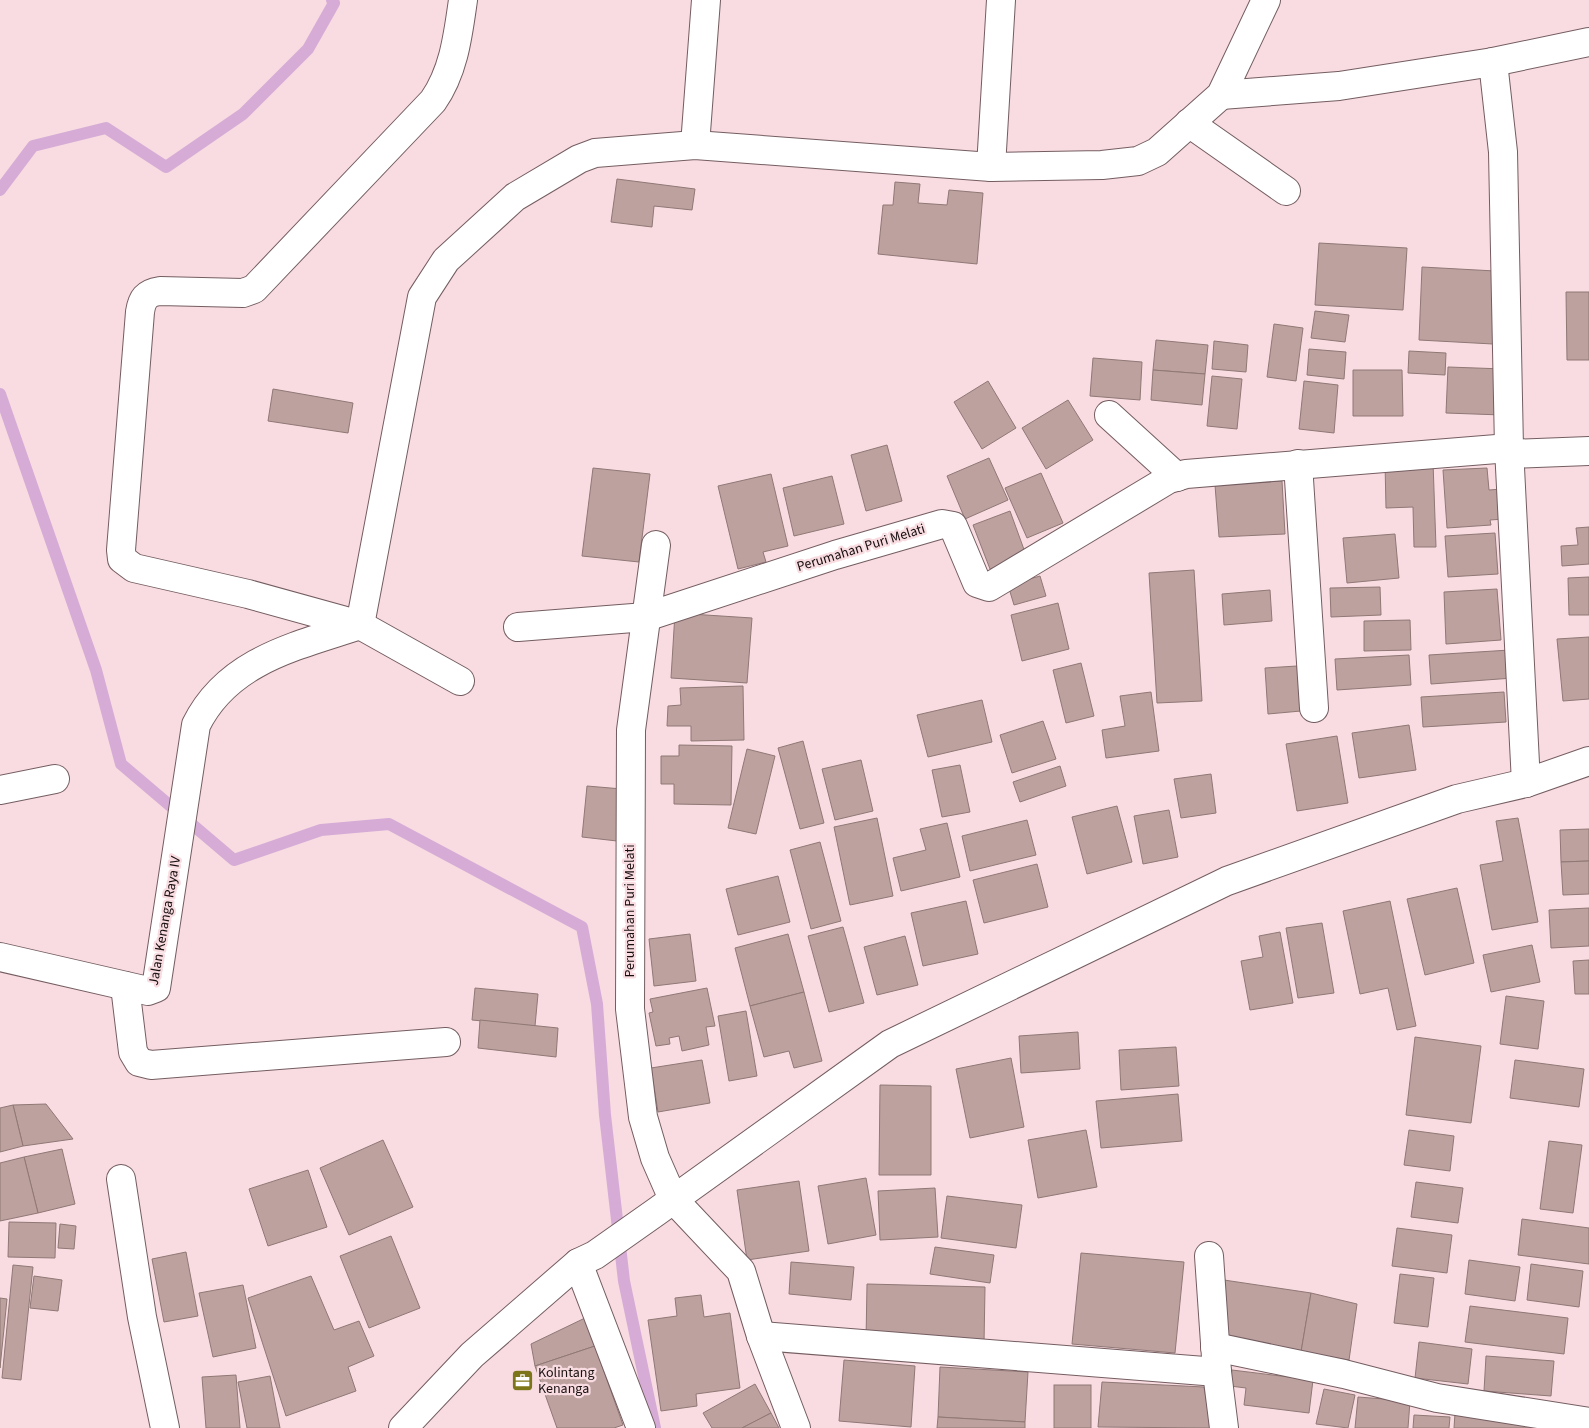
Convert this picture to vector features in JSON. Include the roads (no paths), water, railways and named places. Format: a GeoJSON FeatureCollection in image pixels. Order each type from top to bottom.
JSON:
{"type":"FeatureCollection","features":[{"type":"Feature","properties":{"kind":"street"},"geometry":{"type":"LineString","coordinates":[[460,680],[360,626],[248,594],[134,568],[122,559],[121,544],[142,301],[151,292],[243,293],[254,289],[433,101],[446,79],[453,57],[463,0]]}},
{"type":"Feature","properties":{"kind":"street"},"geometry":{"type":"LineString","coordinates":[[695,145],[706,0]]}},
{"type":"Feature","properties":{"kind":"street"},"geometry":{"type":"LineString","coordinates":[[991,167],[1001,0]]}},
{"type":"Feature","properties":{"kind":"street"},"geometry":{"type":"LineString","coordinates":[[360,626],[422,297],[446,260],[515,197],[580,158],[595,152],[695,145],[991,167],[1102,165],[1138,161],[1157,152],[1221,95],[1266,0]]}},
{"type":"Feature","properties":{"kind":"street"},"geometry":{"type":"LineString","coordinates":[[1221,95],[1339,86],[1493,62],[1589,42]]}},
{"type":"Feature","properties":{"kind":"street"},"geometry":{"type":"LineString","coordinates":[[1493,62],[1503,152],[1509,451],[1526,783]]}},
{"type":"Feature","properties":{"kind":"street"},"geometry":{"type":"LineString","coordinates":[[1190,123],[1286,191]]}},
{"type":"Feature","properties":{"kind":"street"},"geometry":{"type":"LineString","coordinates":[[1109,415],[1177,477],[1186,474],[1298,464],[1509,451],[1589,451]]}},
{"type":"Feature","properties":{"kind":"street"},"geometry":{"type":"LineString","coordinates":[[1298,464],[1314,708]]}},
{"type":"Feature","properties":{"kind":"street","name":"Perumahan Puri Melati"},"geometry":{"type":"LineString","coordinates":[[518,627],[646,617],[835,555],[942,524],[953,526],[978,583],[984,587],[996,584],[1169,479],[1177,477]]}},
{"type":"Feature","properties":{"kind":"street","name":"Perumahan Puri Melati"},"geometry":{"type":"LineString","coordinates":[[656,545],[631,730],[630,1009],[643,1117],[665,1206],[741,1271],[761,1336],[796,1428]]}},
{"type":"Feature","properties":{"kind":"street","name":"Jalan Kenanga Raya IV"},"geometry":{"type":"LineString","coordinates":[[0,957],[151,992],[156,988],[196,725],[203,709],[218,691],[275,652],[360,626]]}},
{"type":"Feature","properties":{"kind":"street"},"geometry":{"type":"LineString","coordinates":[[403,1428],[472,1355],[586,1259],[665,1206],[890,1044],[1227,880],[1457,800],[1526,783],[1589,761]]}},
{"type":"Feature","properties":{"kind":"street"},"geometry":{"type":"LineString","coordinates":[[0,790],[55,779]]}},
{"type":"Feature","properties":{"kind":"street"},"geometry":{"type":"LineString","coordinates":[[125,986],[134,1058],[139,1062],[151,1065],[446,1042]]}},
{"type":"Feature","properties":{"kind":"street"},"geometry":{"type":"LineString","coordinates":[[121,1179],[142,1317],[165,1428]]}},
{"type":"Feature","properties":{"kind":"street"},"geometry":{"type":"LineString","coordinates":[[1209,1256],[1216,1359],[1224,1428]]}},
{"type":"Feature","properties":{"kind":"street"},"geometry":{"type":"LineString","coordinates":[[586,1259],[641,1428]]}},
{"type":"Feature","properties":{"kind":"street"},"geometry":{"type":"LineString","coordinates":[[761,1336],[1216,1359],[1344,1374],[1437,1398],[1589,1422]]}},
{"type":"Feature","properties":{"kind":"waterway"},"geometry":{"type":"LineString","coordinates":[[0,190],[33,146],[106,128],[166,167],[243,114],[308,49],[334,3],[332,0]]}},
{"type":"Feature","properties":{"kind":"waterway"},"geometry":{"type":"LineString","coordinates":[[0,394],[96,670],[121,764],[234,860],[321,830],[389,824],[582,927],[597,1004],[605,1115],[624,1281],[655,1428]]}},
{"type":"Feature","properties":{"kind":"place","name":"Kolintang Kenanga"},"geometry":{"type":"Point","coordinates":[522,1381]}}]}
